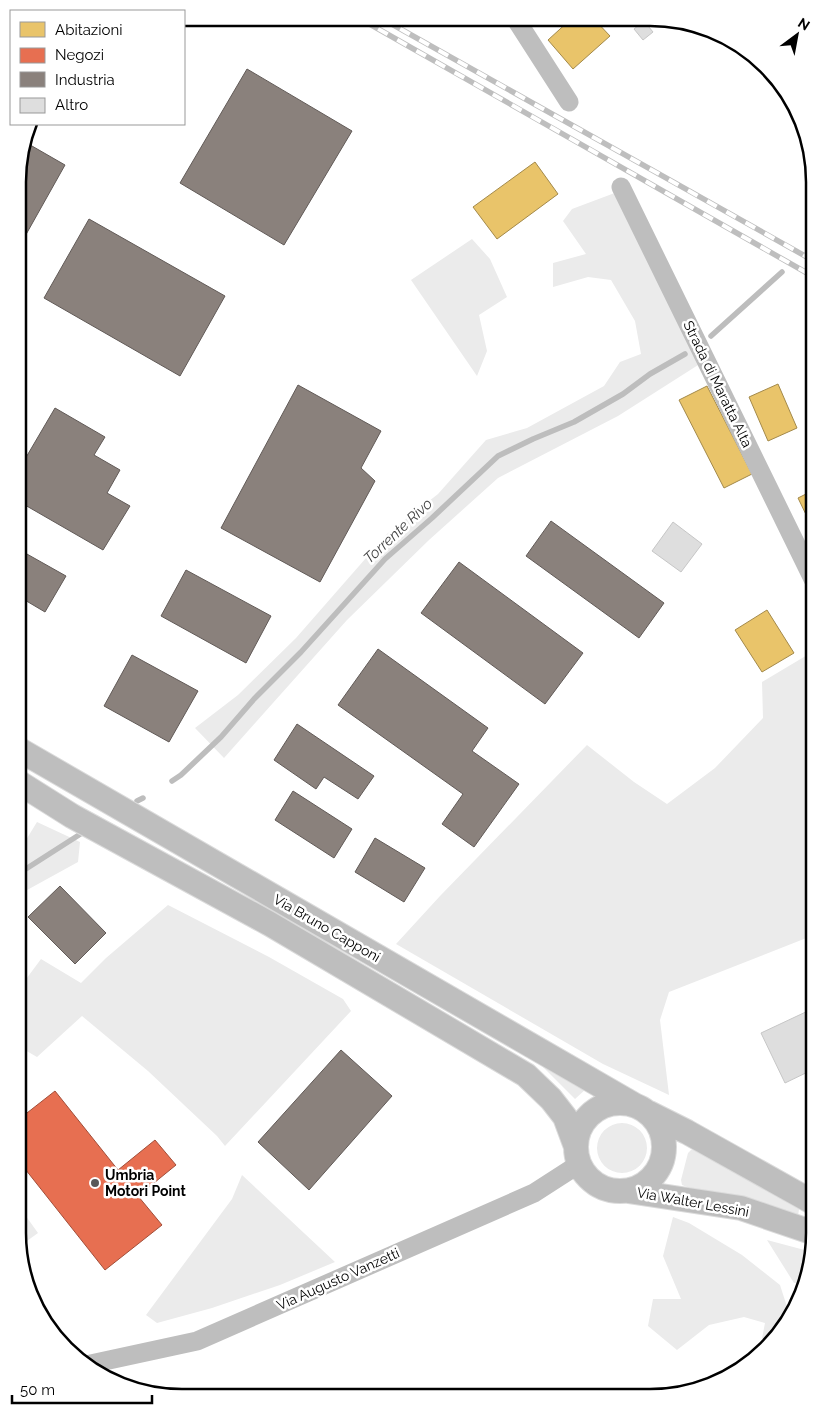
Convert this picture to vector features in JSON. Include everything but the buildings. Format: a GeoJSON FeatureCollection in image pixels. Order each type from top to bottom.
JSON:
{"type":"FeatureCollection","features":[{"type":"Feature","properties":{"kind":"main road","name":"Via Bruno Capponi"},"geometry":{"type":"LineString","coordinates":[[26,754],[642,1109]]}},
{"type":"Feature","properties":{"kind":"main road","name":"Via Bruno Capponi"},"geometry":{"type":"LineString","coordinates":[[26,787],[72,816],[270,924],[526,1075],[551,1099],[565,1117],[577,1154]]}},
{"type":"Feature","properties":{"kind":"main road"},"geometry":{"type":"LineString","coordinates":[[642,1109],[658,1124],[664,1137],[665,1152],[661,1166],[653,1178],[642,1186],[628,1191],[613,1192],[598,1186],[587,1177],[577,1154],[579,1131],[586,1119],[596,1110],[609,1104],[622,1103],[642,1109],[688,1132],[805,1198]]}},
{"type":"Feature","properties":{"kind":"main road","name":"Via Walter Lessini"},"geometry":{"type":"LineString","coordinates":[[628,1191],[741,1208],[805,1230]]}},
{"type":"Feature","properties":{"kind":"street"},"geometry":{"type":"LineString","coordinates":[[520,26],[569,102]]}},
{"type":"Feature","properties":{"kind":"street","name":"Strada di Maratta Alta"},"geometry":{"type":"LineString","coordinates":[[621,187],[806,564]]}},
{"type":"Feature","properties":{"kind":"street","name":"Via Augusto Vanzetti"},"geometry":{"type":"LineString","coordinates":[[96,1363],[197,1341],[534,1193],[577,1154]]}},
{"type":"Feature","properties":{"kind":"shaded area"},"geometry":{"type":"Polygon","coordinates":[[[620,191],[706,360],[618,416],[498,478],[429,540],[347,620],[224,758],[195,728],[238,695],[296,638],[387,534],[438,494],[486,440],[527,428],[604,386],[620,362],[641,354],[635,321],[611,280],[588,277],[553,287],[553,263],[586,254],[563,221],[572,209],[620,191]]]}},
{"type":"Feature","properties":{"kind":"shaded area"},"geometry":{"type":"Polygon","coordinates":[[[472,239],[490,259],[507,297],[479,315],[487,351],[477,376],[411,280],[472,239]]]}},
{"type":"Feature","properties":{"kind":"shaded area"},"geometry":{"type":"Polygon","coordinates":[[[806,656],[805,938],[669,992],[660,1020],[669,1095],[603,1064],[396,944],[587,745],[634,782],[667,804],[715,768],[763,718],[762,682],[806,656]]]}},
{"type":"Feature","properties":{"kind":"shaded area"},"geometry":{"type":"Polygon","coordinates":[[[37,822],[80,842],[78,862],[26,891],[26,840],[37,822]]]}},
{"type":"Feature","properties":{"kind":"shaded area"},"geometry":{"type":"Polygon","coordinates":[[[168,905],[269,957],[343,999],[351,1011],[225,1146],[217,1136],[148,1071],[82,1016],[37,1057],[26,1051],[26,979],[41,959],[81,983],[106,958],[168,905]]]}},
{"type":"Feature","properties":{"kind":"shaded area"},"geometry":{"type":"Polygon","coordinates":[[[542,1066],[586,1089],[575,1099],[542,1066]]]}},
{"type":"Feature","properties":{"kind":"shaded area"},"geometry":{"type":"Polygon","coordinates":[[[622,1123],[631,1125],[642,1134],[647,1148],[645,1157],[636,1168],[622,1173],[613,1171],[602,1162],[597,1148],[599,1139],[608,1128],[622,1123]]]}},
{"type":"Feature","properties":{"kind":"shaded area"},"geometry":{"type":"Polygon","coordinates":[[[695,1149],[799,1209],[798,1217],[741,1197],[682,1185],[681,1180],[688,1153],[695,1149]]]}},
{"type":"Feature","properties":{"kind":"shaded area"},"geometry":{"type":"Polygon","coordinates":[[[242,1175],[335,1262],[280,1285],[212,1308],[157,1323],[146,1315],[232,1199],[242,1175]]]}},
{"type":"Feature","properties":{"kind":"shaded area"},"geometry":{"type":"Polygon","coordinates":[[[26,1216],[38,1233],[27,1241],[26,1216]]]}},
{"type":"Feature","properties":{"kind":"shaded area"},"geometry":{"type":"Polygon","coordinates":[[[673,1217],[689,1223],[742,1255],[780,1285],[787,1307],[761,1342],[765,1323],[744,1317],[709,1325],[677,1350],[648,1326],[653,1299],[681,1299],[663,1256],[673,1217]]]}},
{"type":"Feature","properties":{"kind":"shaded area"},"geometry":{"type":"Polygon","coordinates":[[[767,1240],[804,1250],[803,1263],[797,1282],[794,1283],[767,1240]]]}},
{"type":"Feature","properties":{"kind":"waterway","name":"Torrente Rivo"},"geometry":{"type":"LineString","coordinates":[[711,336],[782,272]]}},
{"type":"Feature","properties":{"kind":"waterway","name":"Torrente Rivo"},"geometry":{"type":"LineString","coordinates":[[172,781],[181,775],[221,737],[385,559],[498,456],[574,422],[623,394],[650,374],[685,354]]}},
{"type":"Feature","properties":{"kind":"waterway","name":"Torrente Rivo"},"geometry":{"type":"LineString","coordinates":[[137,801],[143,798]]}},
{"type":"Feature","properties":{"kind":"waterway","name":"Torrente Rivo"},"geometry":{"type":"LineString","coordinates":[[26,869],[82,833]]}},
{"type":"Feature","properties":{"kind":"railway"},"geometry":{"type":"LineString","coordinates":[[374,27],[806,272]]}},
{"type":"Feature","properties":{"kind":"railway"},"geometry":{"type":"LineString","coordinates":[[396,27],[806,256]]}},
{"type":"Feature","properties":{"kind":"place","name":"Umbria Motori Point"},"geometry":{"type":"Point","coordinates":[95,1183]}}]}
